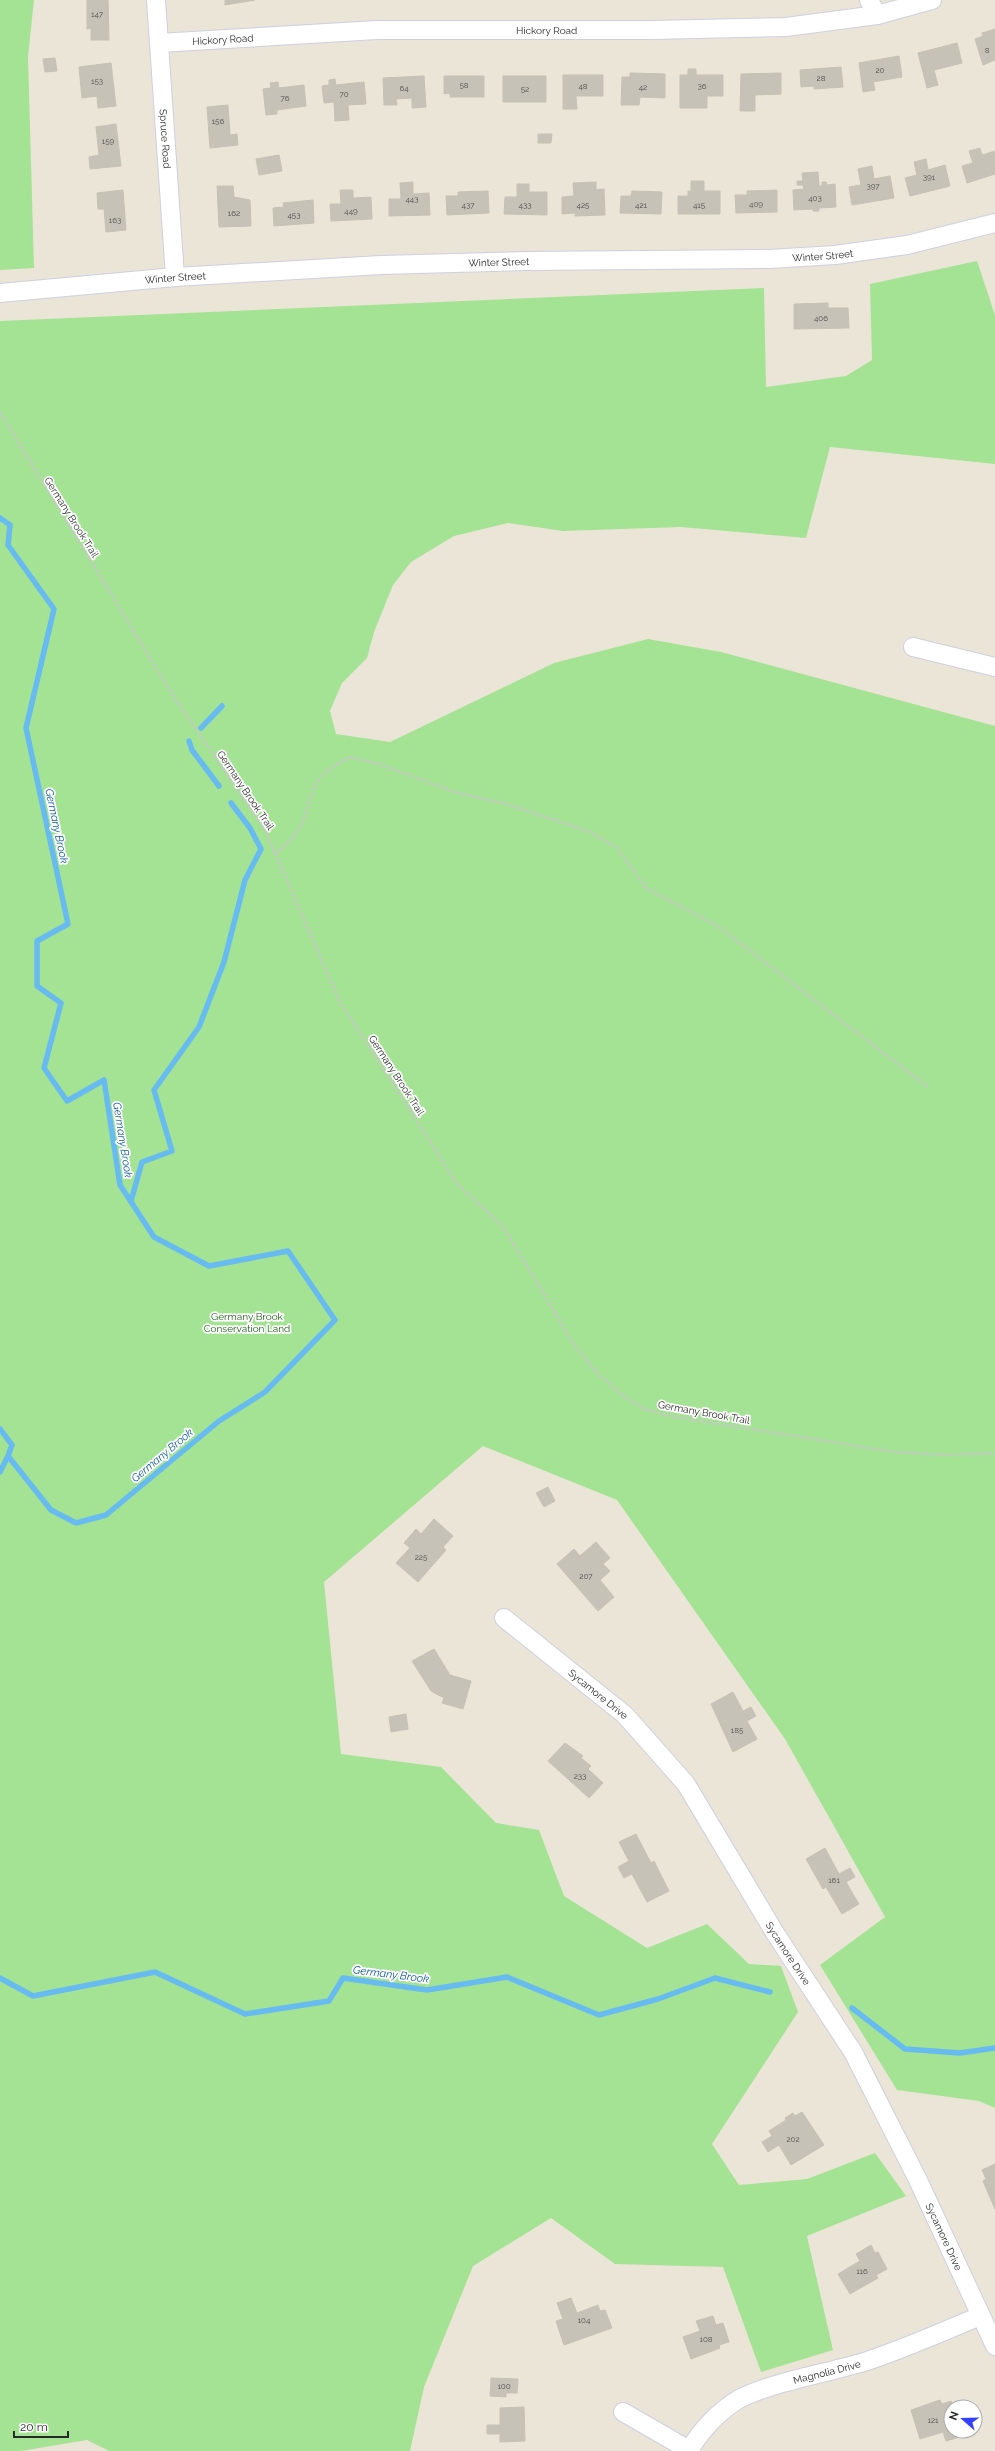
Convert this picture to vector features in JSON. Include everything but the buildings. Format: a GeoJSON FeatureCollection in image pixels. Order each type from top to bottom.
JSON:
{"type":"FeatureCollection","features":[{"type":"Feature","properties":{"kind":"street","name":"Spruce Road"},"geometry":{"type":"LineString","coordinates":[[156,0],[175,277]]}},
{"type":"Feature","properties":{"kind":"street","name":"Hickory Road"},"geometry":{"type":"LineString","coordinates":[[159,43],[377,30],[651,30],[786,27],[873,7],[932,0]]}},
{"type":"Feature","properties":{"kind":"street","name":"Winter Street"},"geometry":{"type":"LineString","coordinates":[[0,293],[175,277],[381,265],[519,261],[769,259],[835,255],[907,245],[995,223]]}},
{"type":"Feature","properties":{"kind":"street"},"geometry":{"type":"LineString","coordinates":[[913,647],[995,667]]}},
{"type":"Feature","properties":{"kind":"street","name":"Sycamore Drive"},"geometry":{"type":"LineString","coordinates":[[504,1618],[625,1715],[686,1784],[775,1933],[853,2052],[918,2180],[995,2346]]}},
{"type":"Feature","properties":{"kind":"street","name":"Magnolia Drive"},"geometry":{"type":"LineString","coordinates":[[623,2412],[689,2450],[702,2431],[718,2415],[740,2399],[772,2388],[865,2362],[924,2340],[980,2316]]}},
{"type":"Feature","properties":{"kind":"path","name":"Germany Brook Trail"},"geometry":{"type":"LineString","coordinates":[[0,412],[172,694],[256,816],[276,853],[340,1002],[460,1188],[499,1223],[573,1343],[595,1371],[622,1395],[644,1409],[671,1416],[887,1451],[944,1455],[995,1453]]}},
{"type":"Feature","properties":{"kind":"path"},"geometry":{"type":"LineString","coordinates":[[276,853],[291,840],[305,817],[309,800],[318,781],[328,770],[350,757],[379,764],[457,793],[503,803],[588,830],[616,847],[646,888],[719,927],[928,1087]]}},
{"type":"Feature","properties":{"kind":"green space"},"geometry":{"type":"Polygon","coordinates":[[[0,0],[34,0],[28,57],[34,268],[0,270],[0,0]]]}},
{"type":"Feature","properties":{"kind":"green space","name":"Germany Brook Conservation Land"},"geometry":{"type":"Polygon","coordinates":[[[977,261],[995,315],[995,464],[830,447],[806,538],[681,527],[563,531],[508,523],[454,536],[411,562],[393,585],[374,632],[367,658],[342,683],[330,711],[336,734],[390,742],[554,663],[648,639],[721,652],[995,726],[995,2108],[979,2101],[897,2090],[820,1965],[885,1917],[785,1739],[617,1500],[483,1446],[324,1582],[341,1754],[441,1767],[496,1823],[539,1830],[564,1896],[647,1948],[707,1924],[749,1964],[781,1966],[798,2012],[712,2144],[739,2185],[807,2179],[875,2153],[906,2196],[807,2236],[833,2350],[761,2372],[723,2267],[615,2264],[551,2218],[473,2266],[424,2387],[410,2451],[109,2451],[87,2440],[21,2451],[0,2451],[0,321],[764,288],[766,387],[846,376],[872,360],[870,284],[977,261]]]}},
{"type":"Feature","properties":{"kind":"waterway","name":"Germany Brook"},"geometry":{"type":"LineString","coordinates":[[0,518],[10,525],[8,545],[54,609],[26,728],[68,924],[37,941],[37,986],[61,1003],[44,1068],[67,1101],[104,1080],[120,1185],[154,1237],[209,1266],[288,1251],[335,1320],[265,1392],[219,1421],[106,1515],[76,1523],[51,1510],[8,1456],[0,1472]]}},
{"type":"Feature","properties":{"kind":"waterway"},"geometry":{"type":"LineString","coordinates":[[201,728],[222,706]]}},
{"type":"Feature","properties":{"kind":"waterway"},"geometry":{"type":"LineString","coordinates":[[189,741],[192,750],[219,786]]}},
{"type":"Feature","properties":{"kind":"waterway"},"geometry":{"type":"LineString","coordinates":[[131,1201],[142,1162],[172,1151],[154,1090],[199,1027],[224,962],[245,880],[261,849],[250,828],[231,803]]}},
{"type":"Feature","properties":{"kind":"waterway"},"geometry":{"type":"LineString","coordinates":[[0,1429],[12,1445],[8,1456]]}},
{"type":"Feature","properties":{"kind":"waterway","name":"Germany Brook"},"geometry":{"type":"LineString","coordinates":[[0,1978],[33,1996],[155,1972],[245,2014],[329,2001],[343,1978],[427,1990],[507,1977],[599,2015],[658,1999],[715,1978],[770,1992]]}},
{"type":"Feature","properties":{"kind":"waterway","name":"Germany Brook"},"geometry":{"type":"LineString","coordinates":[[852,2008],[905,2049],[960,2053],[995,2048]]}}]}
